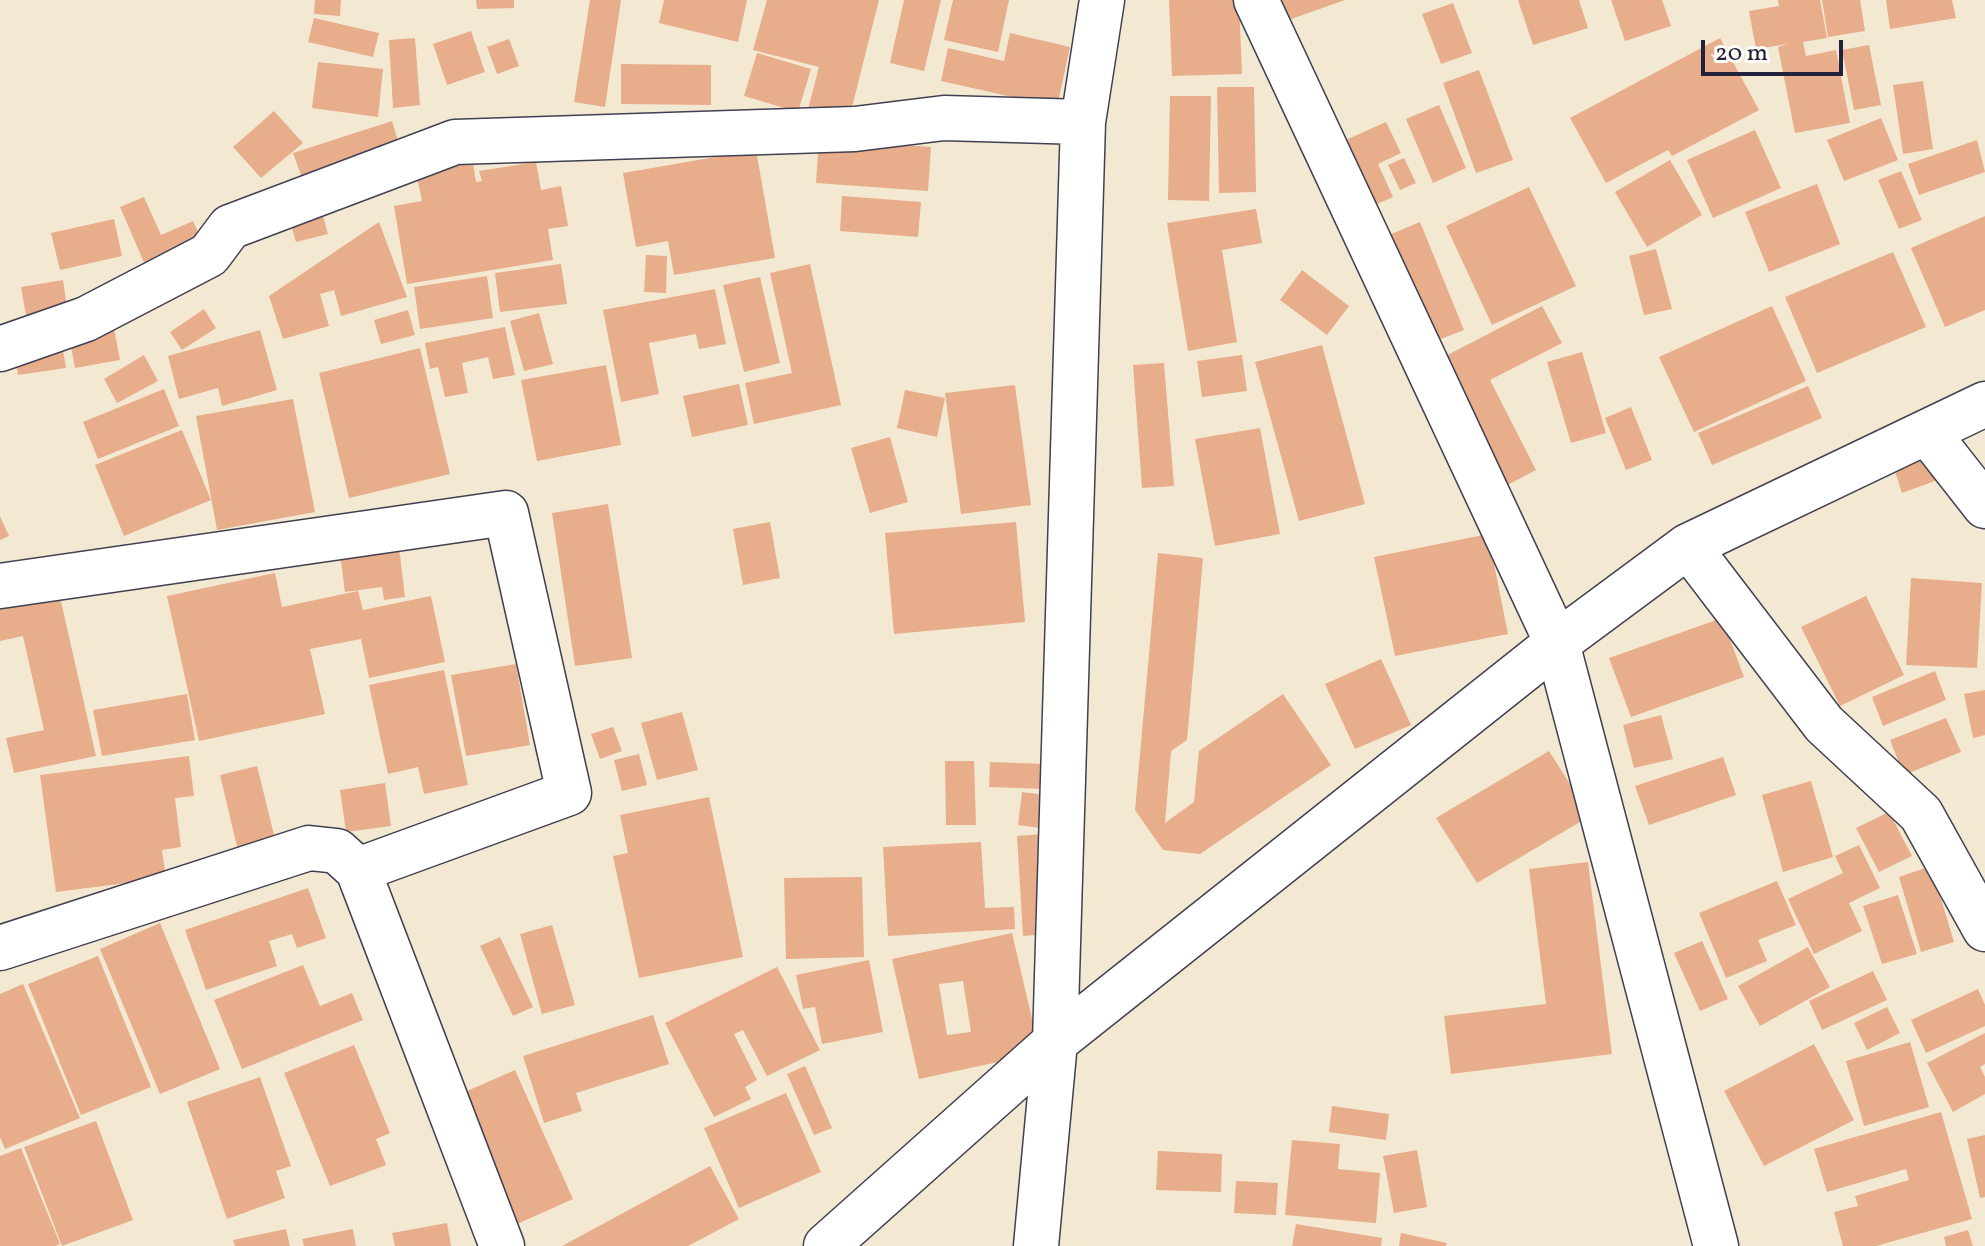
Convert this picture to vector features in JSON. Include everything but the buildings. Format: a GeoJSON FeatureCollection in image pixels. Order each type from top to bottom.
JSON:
{"type":"FeatureCollection","features":[{"type":"Feature","properties":{"kind":"street"},"geometry":{"type":"LineString","coordinates":[[1036,1246],[1055,1042],[1083,122],[1102,0]]}},
{"type":"Feature","properties":{"kind":"street"},"geometry":{"type":"LineString","coordinates":[[1256,0],[1557,643],[1716,1246]]}},
{"type":"Feature","properties":{"kind":"street"},"geometry":{"type":"LineString","coordinates":[[0,349],[86,319],[209,255],[230,227],[455,142],[855,129],[944,118],[1083,122]]}},
{"type":"Feature","properties":{"kind":"street"},"geometry":{"type":"LineString","coordinates":[[826,1246],[1055,1042],[1557,643],[1688,546],[1985,404]]}},
{"type":"Feature","properties":{"kind":"street"},"geometry":{"type":"LineString","coordinates":[[1927,432],[1985,506]]}},
{"type":"Feature","properties":{"kind":"street"},"geometry":{"type":"LineString","coordinates":[[0,586],[506,513],[569,793],[358,870]]}},
{"type":"Feature","properties":{"kind":"street"},"geometry":{"type":"LineString","coordinates":[[1688,546],[1824,724],[1921,814],[1985,929]]}},
{"type":"Feature","properties":{"kind":"street"},"geometry":{"type":"LineString","coordinates":[[0,948],[309,848],[337,851],[358,870],[502,1246]]}}]}
